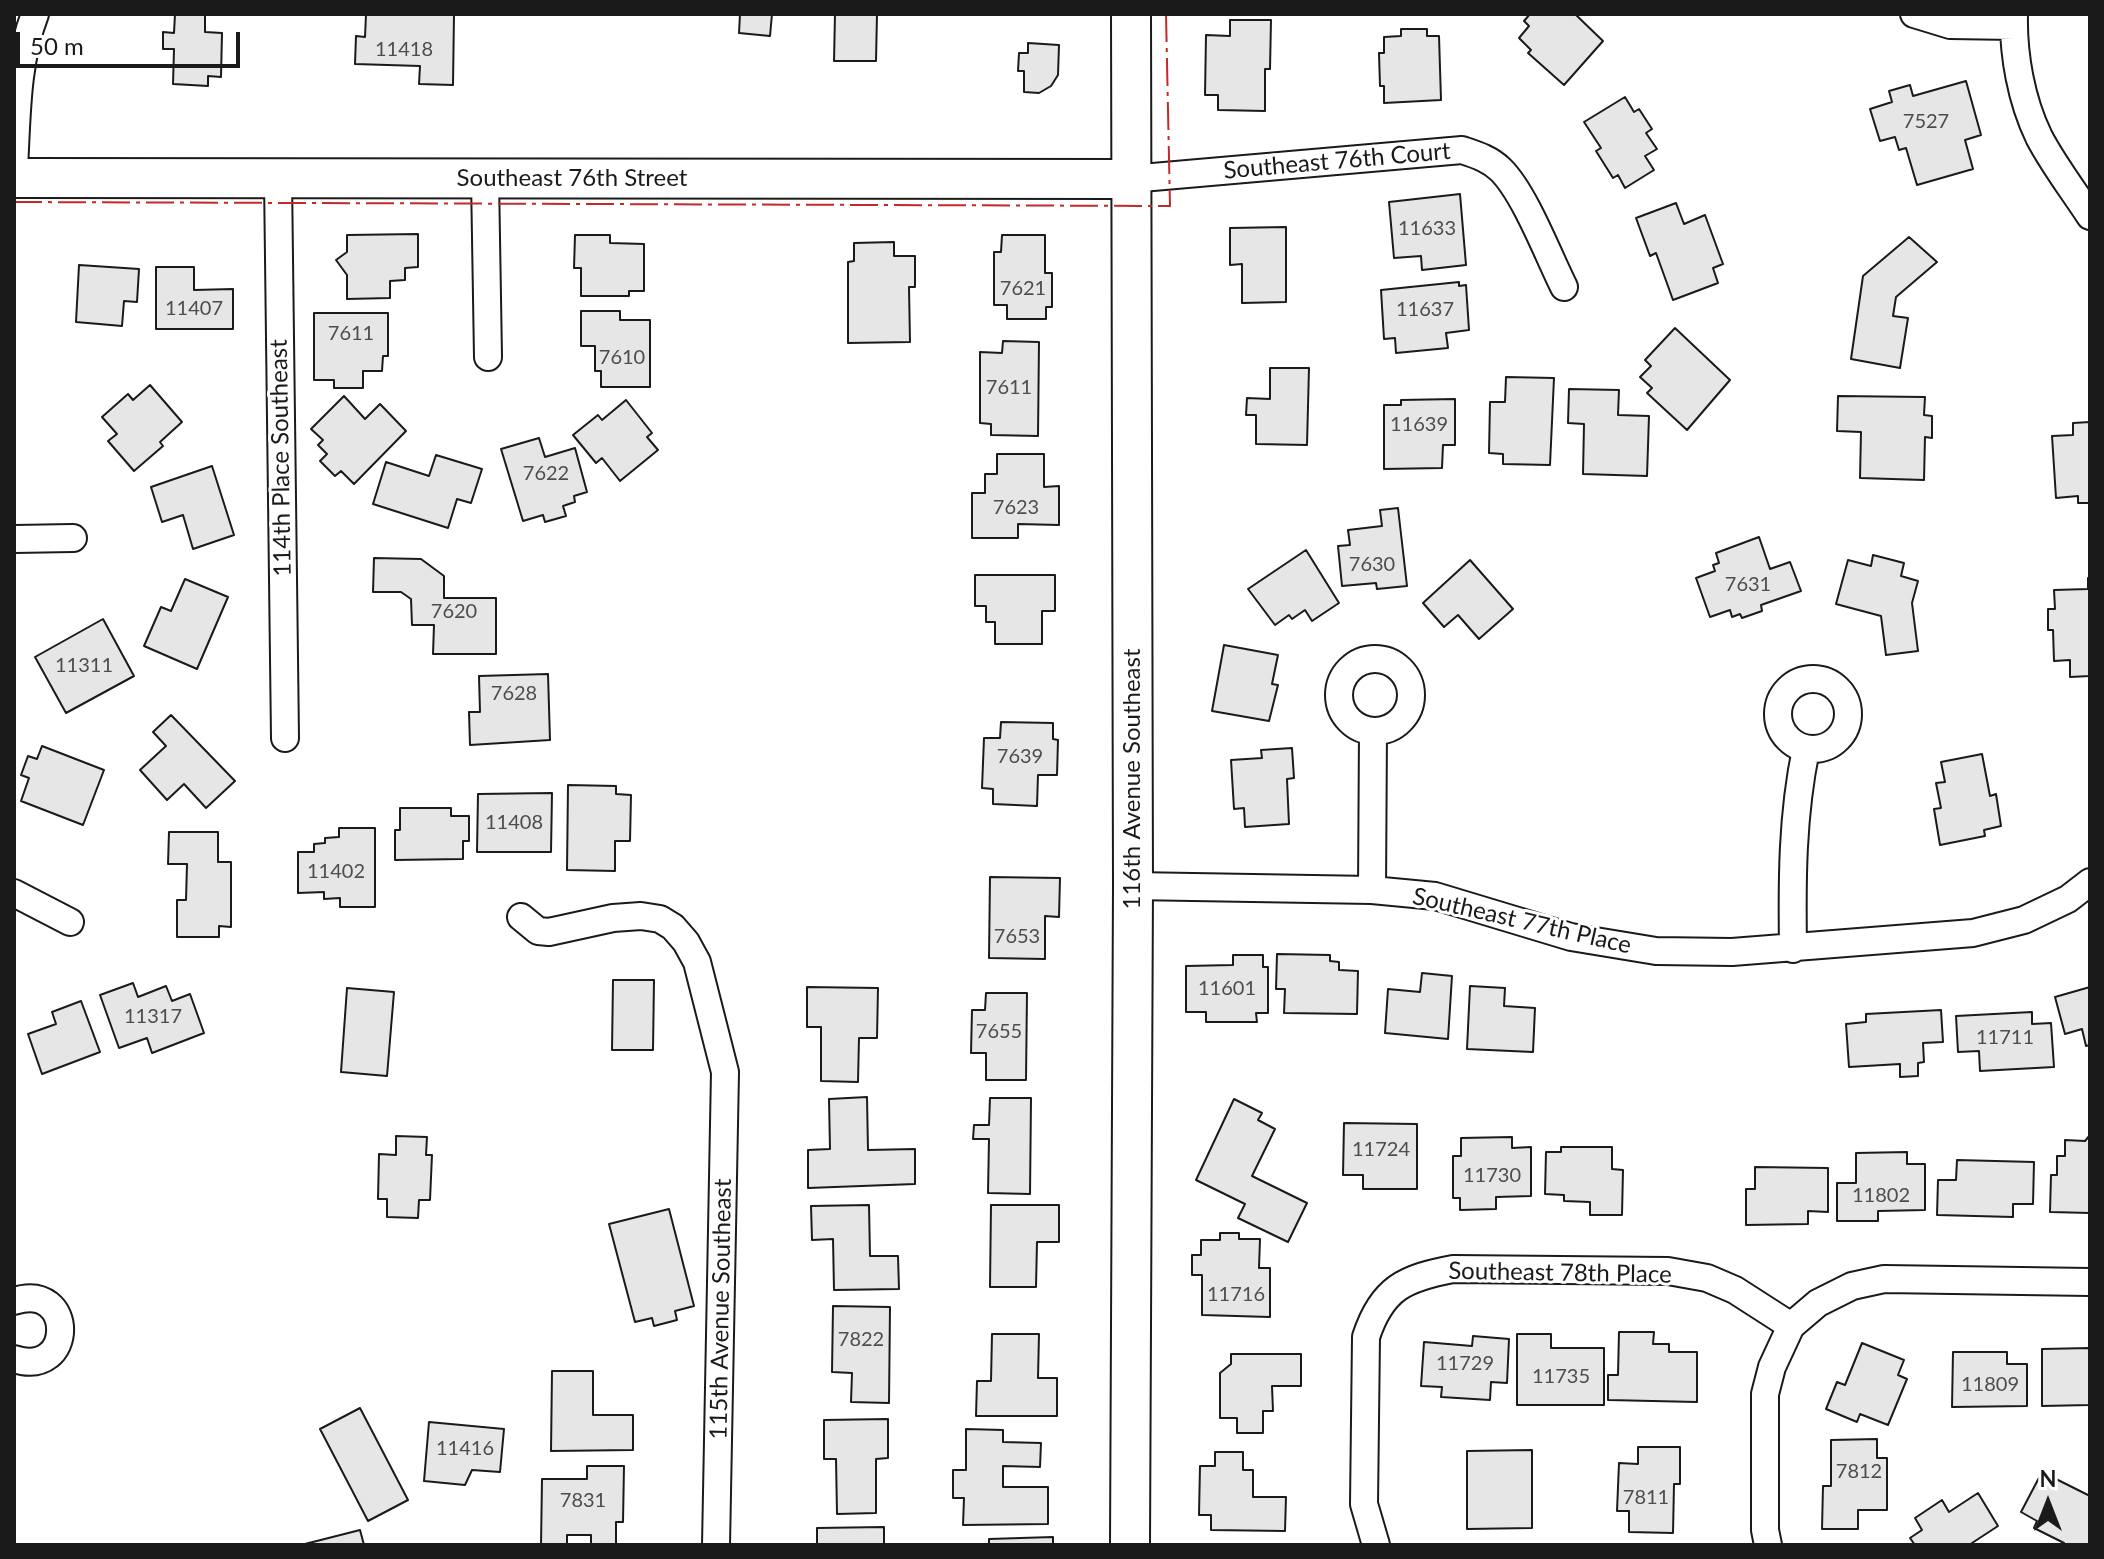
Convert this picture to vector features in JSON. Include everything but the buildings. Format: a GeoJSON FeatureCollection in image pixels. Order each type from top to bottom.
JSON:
{"type":"FeatureCollection","features":[{"type":"Feature","properties":{"kind":"street"},"geometry":{"type":"LineString","coordinates":[[14,168],[24,46],[35,14]]}},
{"type":"Feature","properties":{"kind":"street","name":"116th Avenue Southeast"},"geometry":{"type":"LineString","coordinates":[[1130,1545],[1133,886],[1131,14]]}},
{"type":"Feature","properties":{"kind":"street"},"geometry":{"type":"LineString","coordinates":[[1914,14],[1950,25],[2014,20],[2019,71],[2027,109],[2040,139],[2090,216]]}},
{"type":"Feature","properties":{"kind":"street","name":"Southeast 76th Court"},"geometry":{"type":"LineString","coordinates":[[1130,179],[1462,150],[1485,158],[1502,171],[1518,194],[1564,287]]}},
{"type":"Feature","properties":{"kind":"street","name":"Southeast 76th Street"},"geometry":{"type":"LineString","coordinates":[[14,178],[1130,179]]}},
{"type":"Feature","properties":{"kind":"street","name":"114th Place Southeast"},"geometry":{"type":"LineString","coordinates":[[278,178],[285,738]]}},
{"type":"Feature","properties":{"kind":"street"},"geometry":{"type":"LineString","coordinates":[[485,178],[488,357]]}},
{"type":"Feature","properties":{"kind":"street"},"geometry":{"type":"LineString","coordinates":[[14,539],[73,538]]}},
{"type":"Feature","properties":{"kind":"street"},"geometry":{"type":"LineString","coordinates":[[1372,890],[1373,731]]}},
{"type":"Feature","properties":{"kind":"street"},"geometry":{"type":"LineString","coordinates":[[1793,949],[1793,833],[1806,749]]}},
{"type":"Feature","properties":{"kind":"street","name":"Southeast 77th Place"},"geometry":{"type":"LineString","coordinates":[[1133,886],[1372,890],[1435,896],[1571,937],[1656,951],[1732,952],[1973,933],[2024,920],[2068,899],[2090,882]]}},
{"type":"Feature","properties":{"kind":"street"},"geometry":{"type":"LineString","coordinates":[[14,893],[70,922]]}},
{"type":"Feature","properties":{"kind":"street","name":"115th Avenue Southeast"},"geometry":{"type":"LineString","coordinates":[[521,917],[538,931],[549,932],[613,918],[641,916],[660,919],[673,927],[686,942],[697,962],[725,1072],[716,1545]]}},
{"type":"Feature","properties":{"kind":"street","name":"Southeast 78th Place"},"geometry":{"type":"LineString","coordinates":[[1376,1545],[1364,1504],[1366,1337],[1372,1317],[1384,1298],[1400,1285],[1424,1274],[1453,1269],[1668,1271],[1707,1278],[1735,1290],[1791,1326]]}},
{"type":"Feature","properties":{"kind":"street"},"geometry":{"type":"LineString","coordinates":[[1768,1545],[1765,1530],[1765,1394],[1772,1367],[1791,1326],[1818,1303],[1852,1286],[1884,1279],[2090,1282]]}},
{"type":"Feature","properties":{"kind":"street"},"geometry":{"type":"LineString","coordinates":[[14,1301],[34,1298],[45,1301],[54,1309],[61,1330],[54,1351],[45,1358],[34,1362],[14,1359]]}},
{"type":"Feature","properties":{"kind":"power"},"geometry":{"type":"LineString","coordinates":[[14,202],[1170,206],[1166,14]]}}]}
